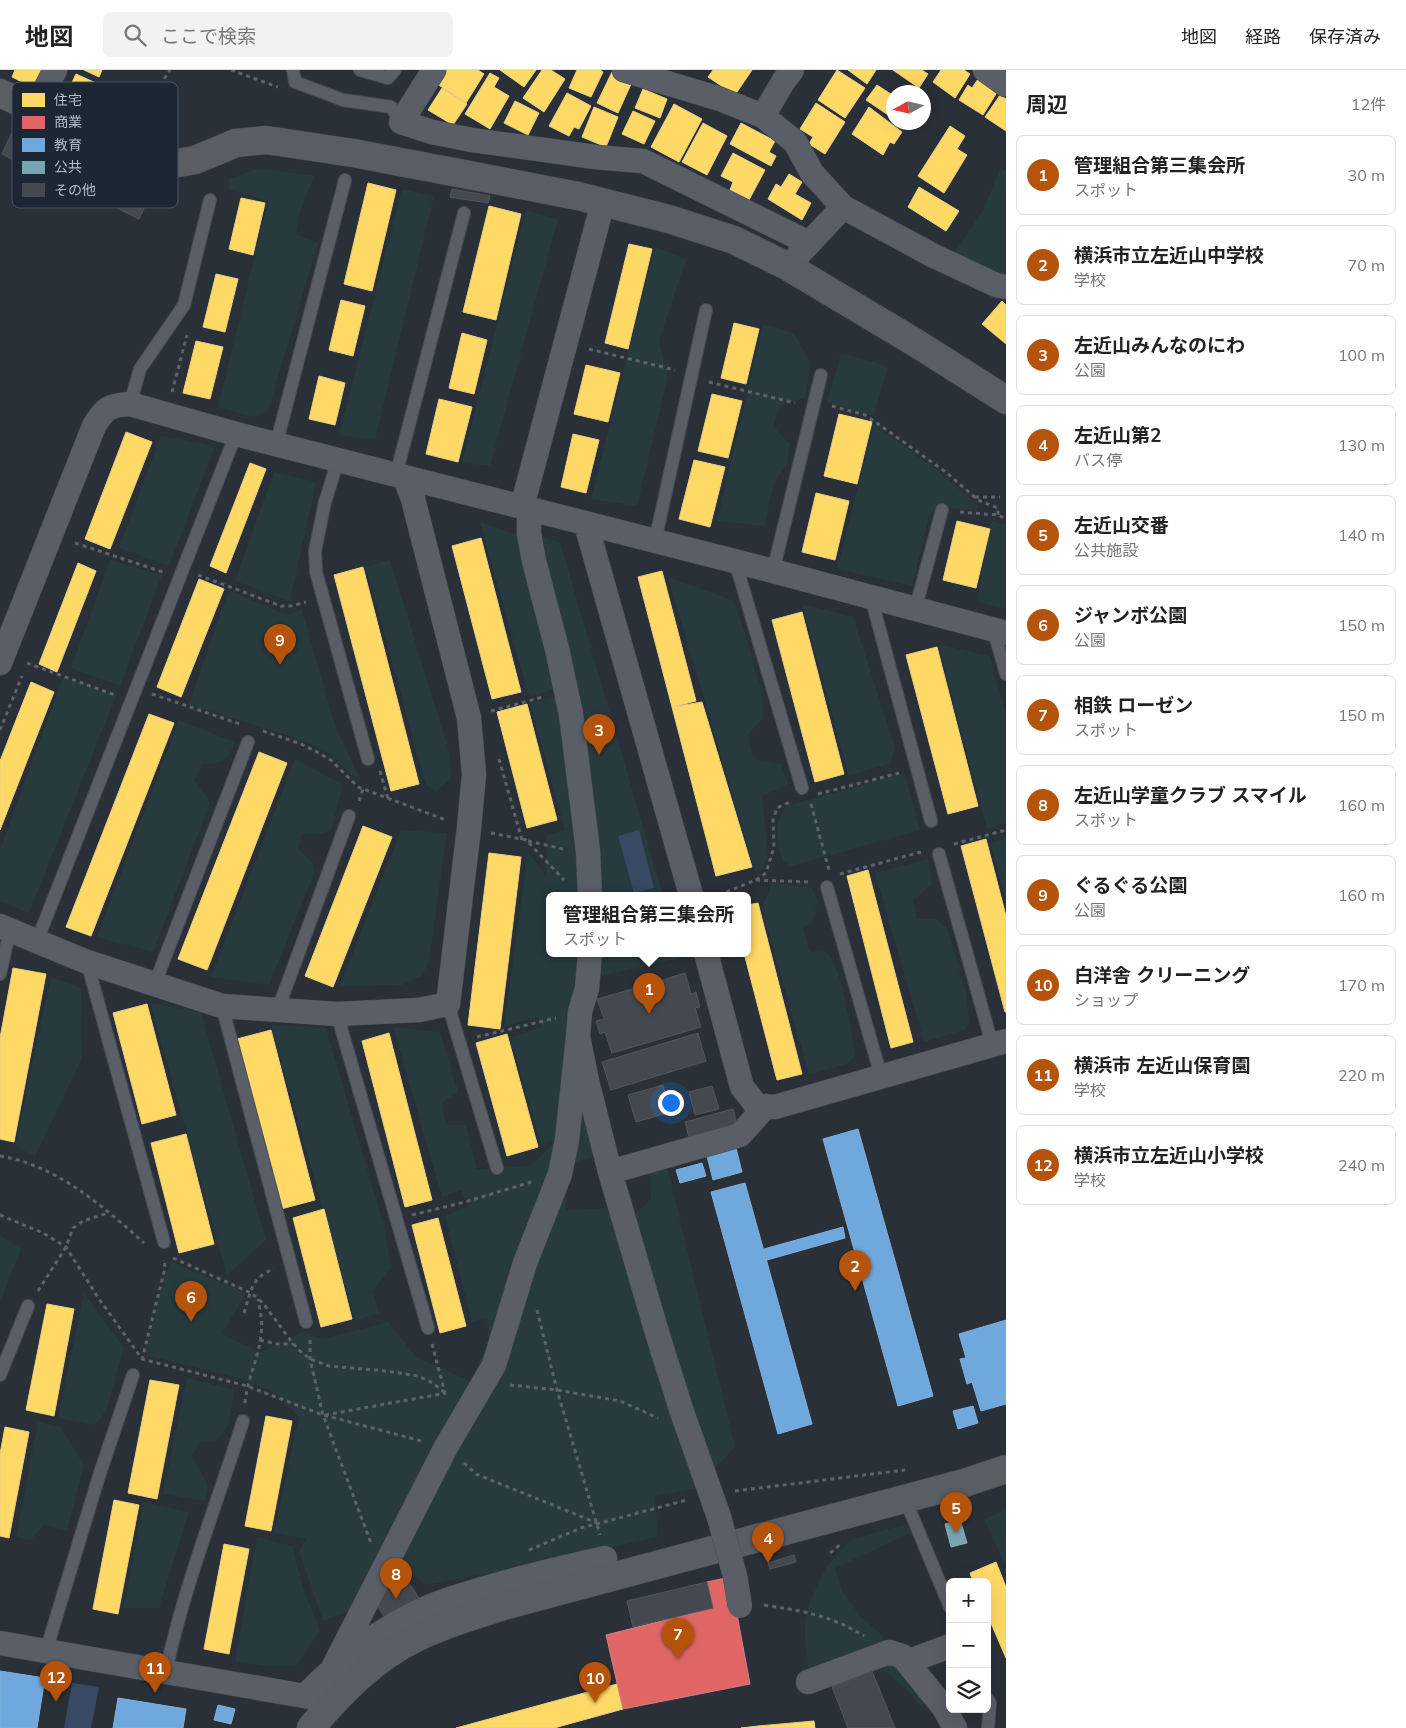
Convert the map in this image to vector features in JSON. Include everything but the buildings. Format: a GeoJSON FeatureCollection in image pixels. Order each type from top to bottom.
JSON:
{"type":"FeatureCollection","features":[{"type":"Feature","properties":{"kind":"street"},"geometry":{"type":"LineString","coordinates":[[50,82],[56,70]]}},
{"type":"Feature","properties":{"kind":"street"},"geometry":{"type":"LineString","coordinates":[[434,70],[401,122],[432,132],[472,140],[595,157],[643,161],[809,243]]}},
{"type":"Feature","properties":{"kind":"street"},"geometry":{"type":"LineString","coordinates":[[624,70],[720,99],[763,116],[795,142],[812,173],[843,207],[934,256],[996,285],[1006,287]]}},
{"type":"Feature","properties":{"kind":"street"},"geometry":{"type":"LineString","coordinates":[[763,116],[792,70]]}},
{"type":"Feature","properties":{"kind":"street"},"geometry":{"type":"LineString","coordinates":[[985,70],[1006,84]]}},
{"type":"Feature","properties":{"kind":"street"},"geometry":{"type":"LineString","coordinates":[[0,93],[12,98]]}},
{"type":"Feature","properties":{"kind":"street"},"geometry":{"type":"LineString","coordinates":[[178,163],[195,160],[236,143],[266,140],[363,155],[490,179],[603,202],[669,219],[734,240],[787,266],[916,343],[1006,400]]}},
{"type":"Feature","properties":{"kind":"street"},"geometry":{"type":"LineString","coordinates":[[590,892],[588,852],[571,714],[532,552],[525,508],[603,202]]}},
{"type":"Feature","properties":{"kind":"street"},"geometry":{"type":"LineString","coordinates":[[787,266],[843,207]]}},
{"type":"Feature","properties":{"kind":"street"},"geometry":{"type":"LineString","coordinates":[[0,663],[94,426],[102,412],[117,404],[130,404],[236,434],[735,561],[1000,632]]}},
{"type":"Feature","properties":{"kind":"street"},"geometry":{"type":"LineString","coordinates":[[5,928],[87,962],[222,1006],[337,1014],[419,1010],[448,1004],[474,774],[469,717],[412,499],[400,476]]}},
{"type":"Feature","properties":{"kind":"street"},"geometry":{"type":"LineString","coordinates":[[586,524],[689,892]]}},
{"type":"Feature","properties":{"kind":"street"},"geometry":{"type":"LineString","coordinates":[[334,1668],[446,1447],[494,1365],[525,1263],[560,1174],[567,1140],[580,1012],[587,988],[590,957]]}},
{"type":"Feature","properties":{"kind":"street"},"geometry":{"type":"LineString","coordinates":[[707,957],[742,1087],[757,1106],[775,1107],[999,1043]]}},
{"type":"Feature","properties":{"kind":"street"},"geometry":{"type":"LineString","coordinates":[[578,1037],[610,1172],[658,1336],[719,1516],[735,1576],[739,1603]]}},
{"type":"Feature","properties":{"kind":"street"},"geometry":{"type":"LineString","coordinates":[[610,1172],[740,1135],[766,1106]]}},
{"type":"Feature","properties":{"kind":"street"},"geometry":{"type":"LineString","coordinates":[[311,1728],[333,1701],[352,1683],[395,1650],[415,1638],[438,1628],[503,1606],[906,1499],[1006,1469]]}},
{"type":"Feature","properties":{"kind":"street"},"geometry":{"type":"LineString","coordinates":[[305,1696],[334,1668],[392,1626],[449,1599],[511,1581],[605,1558]]}},
{"type":"Feature","properties":{"kind":"street"},"geometry":{"type":"LineString","coordinates":[[0,1643],[333,1701]]}},
{"type":"Feature","properties":{"kind":"street"},"geometry":{"type":"LineString","coordinates":[[808,1682],[898,1657],[946,1647]]}},
{"type":"Feature","properties":{"kind":"street"},"geometry":{"type":"LineString","coordinates":[[898,1657],[944,1708],[955,1728]]}},
{"type":"Feature","properties":{"kind":"lane"},"geometry":{"type":"LineString","coordinates":[[293,70],[296,82],[343,100],[391,107],[401,122]]}},
{"type":"Feature","properties":{"kind":"lane"},"geometry":{"type":"LineString","coordinates":[[360,70],[388,78],[396,70]]}},
{"type":"Feature","properties":{"kind":"lane"},"geometry":{"type":"LineString","coordinates":[[276,444],[345,180]]}},
{"type":"Feature","properties":{"kind":"lane"},"geometry":{"type":"LineString","coordinates":[[130,404],[140,368],[184,306],[210,200]]}},
{"type":"Feature","properties":{"kind":"lane"},"geometry":{"type":"LineString","coordinates":[[400,476],[464,213]]}},
{"type":"Feature","properties":{"kind":"lane"},"geometry":{"type":"LineString","coordinates":[[655,541],[706,310]]}},
{"type":"Feature","properties":{"kind":"lane"},"geometry":{"type":"LineString","coordinates":[[773,571],[821,375]]}},
{"type":"Feature","properties":{"kind":"lane"},"geometry":{"type":"LineString","coordinates":[[37,941],[236,434]]}},
{"type":"Feature","properties":{"kind":"lane"},"geometry":{"type":"LineString","coordinates":[[338,460],[325,502],[315,551],[316,572],[368,759]]}},
{"type":"Feature","properties":{"kind":"lane"},"geometry":{"type":"LineString","coordinates":[[915,610],[942,510]]}},
{"type":"Feature","properties":{"kind":"lane"},"geometry":{"type":"LineString","coordinates":[[735,561],[805,792]]}},
{"type":"Feature","properties":{"kind":"lane"},"geometry":{"type":"LineString","coordinates":[[871,597],[931,820]]}},
{"type":"Feature","properties":{"kind":"lane"},"geometry":{"type":"LineString","coordinates":[[1000,632],[1006,674]]}},
{"type":"Feature","properties":{"kind":"lane"},"geometry":{"type":"LineString","coordinates":[[155,983],[248,742]]}},
{"type":"Feature","properties":{"kind":"lane"},"geometry":{"type":"LineString","coordinates":[[278,1009],[349,816]]}},
{"type":"Feature","properties":{"kind":"lane"},"geometry":{"type":"LineString","coordinates":[[939,850],[999,1043]]}},
{"type":"Feature","properties":{"kind":"lane"},"geometry":{"type":"LineString","coordinates":[[829,882],[881,1076]]}},
{"type":"Feature","properties":{"kind":"lane"},"geometry":{"type":"LineString","coordinates":[[0,974],[5,928]]}},
{"type":"Feature","properties":{"kind":"lane"},"geometry":{"type":"LineString","coordinates":[[87,962],[164,1242]]}},
{"type":"Feature","properties":{"kind":"lane"},"geometry":{"type":"LineString","coordinates":[[448,1004],[497,1168]]}},
{"type":"Feature","properties":{"kind":"lane"},"geometry":{"type":"LineString","coordinates":[[222,1006],[306,1322]]}},
{"type":"Feature","properties":{"kind":"lane"},"geometry":{"type":"LineString","coordinates":[[337,1014],[428,1328]]}},
{"type":"Feature","properties":{"kind":"lane"},"geometry":{"type":"LineString","coordinates":[[0,1375],[28,1306]]}},
{"type":"Feature","properties":{"kind":"lane"},"geometry":{"type":"LineString","coordinates":[[46,1651],[99,1476],[133,1375]]}},
{"type":"Feature","properties":{"kind":"lane"},"geometry":{"type":"LineString","coordinates":[[166,1671],[174,1634],[198,1555],[223,1487],[243,1421]]}},
{"type":"Feature","properties":{"kind":"lane"},"geometry":{"type":"LineString","coordinates":[[906,1499],[946,1597]]}},
{"type":"Feature","properties":{"kind":"lane"},"geometry":{"type":"LineString","coordinates":[[988,1728],[989,1713]]}},
{"type":"Feature","properties":{"kind":"path"},"geometry":{"type":"LineString","coordinates":[[162,82],[170,70]]}},
{"type":"Feature","properties":{"kind":"path"},"geometry":{"type":"LineString","coordinates":[[583,348],[692,376],[865,415],[947,473],[978,500],[998,508],[998,515]]}},
{"type":"Feature","properties":{"kind":"path"},"geometry":{"type":"LineString","coordinates":[[171,397],[178,369]]}},
{"type":"Feature","properties":{"kind":"path"},"geometry":{"type":"LineString","coordinates":[[974,497],[1000,497]]}},
{"type":"Feature","properties":{"kind":"path"},"geometry":{"type":"LineString","coordinates":[[942,510],[998,515],[1006,519]]}},
{"type":"Feature","properties":{"kind":"path"},"geometry":{"type":"LineString","coordinates":[[75,543],[182,573],[281,606],[291,606],[323,597]]}},
{"type":"Feature","properties":{"kind":"path"},"geometry":{"type":"LineString","coordinates":[[27,663],[132,701]]}},
{"type":"Feature","properties":{"kind":"path"},"geometry":{"type":"LineString","coordinates":[[137,688],[250,727]]}},
{"type":"Feature","properties":{"kind":"path"},"geometry":{"type":"LineString","coordinates":[[469,717],[566,691]]}},
{"type":"Feature","properties":{"kind":"path"},"geometry":{"type":"LineString","coordinates":[[259,730],[319,752],[332,761],[347,779],[358,787],[388,800],[469,828],[573,851],[588,852]]}},
{"type":"Feature","properties":{"kind":"path"},"geometry":{"type":"LineString","coordinates":[[368,759],[378,763],[388,800]]}},
{"type":"Feature","properties":{"kind":"path"},"geometry":{"type":"LineString","coordinates":[[726,892],[756,880],[766,873],[774,848],[773,820],[777,808],[805,792],[917,768]]}},
{"type":"Feature","properties":{"kind":"path"},"geometry":{"type":"LineString","coordinates":[[805,792],[829,882]]}},
{"type":"Feature","properties":{"kind":"path"},"geometry":{"type":"LineString","coordinates":[[756,880],[829,882],[1006,830]]}},
{"type":"Feature","properties":{"kind":"path"},"geometry":{"type":"LineString","coordinates":[[526,840],[564,880]]}},
{"type":"Feature","properties":{"kind":"path"},"geometry":{"type":"LineString","coordinates":[[459,1042],[580,1012]]}},
{"type":"Feature","properties":{"kind":"path"},"geometry":{"type":"LineString","coordinates":[[0,1156],[14,1159],[56,1176],[108,1213],[146,1244]]}},
{"type":"Feature","properties":{"kind":"path"},"geometry":{"type":"LineString","coordinates":[[396,1218],[465,1202],[560,1174]]}},
{"type":"Feature","properties":{"kind":"path"},"geometry":{"type":"LineString","coordinates":[[28,1306],[66,1247],[73,1228],[83,1221],[108,1213]]}},
{"type":"Feature","properties":{"kind":"path"},"geometry":{"type":"LineString","coordinates":[[0,1215],[43,1233],[66,1247],[99,1299],[142,1359],[247,1386],[322,1415],[446,1447],[476,1474],[597,1523]]}},
{"type":"Feature","properties":{"kind":"path"},"geometry":{"type":"LineString","coordinates":[[142,1359],[164,1268],[164,1255],[178,1259],[251,1293],[274,1316],[294,1344],[310,1359],[329,1366],[418,1376],[433,1383],[445,1393]]}},
{"type":"Feature","properties":{"kind":"path"},"geometry":{"type":"LineString","coordinates":[[244,1313],[258,1277],[264,1272],[291,1263]]}},
{"type":"Feature","properties":{"kind":"path"},"geometry":{"type":"LineString","coordinates":[[246,1397],[247,1386],[260,1340],[261,1316],[258,1298]]}},
{"type":"Feature","properties":{"kind":"path"},"geometry":{"type":"LineString","coordinates":[[536,1308],[557,1390],[597,1523]]}},
{"type":"Feature","properties":{"kind":"path"},"geometry":{"type":"LineString","coordinates":[[428,1328],[446,1401]]}},
{"type":"Feature","properties":{"kind":"path"},"geometry":{"type":"LineString","coordinates":[[260,1340],[277,1344],[294,1344]]}},
{"type":"Feature","properties":{"kind":"path"},"geometry":{"type":"LineString","coordinates":[[308,1341],[322,1415],[382,1574]]}},
{"type":"Feature","properties":{"kind":"path"},"geometry":{"type":"LineString","coordinates":[[322,1415],[481,1387],[515,1385],[620,1401],[689,1432]]}},
{"type":"Feature","properties":{"kind":"path"},"geometry":{"type":"LineString","coordinates":[[522,1553],[580,1528],[711,1494],[906,1470]]}},
{"type":"Feature","properties":{"kind":"path"},"geometry":{"type":"LineString","coordinates":[[739,1603],[809,1612],[835,1620],[898,1657]]}},
{"type":"Feature","properties":{"kind":"green space"},"geometry":{"type":"Polygon","coordinates":[[[260,168],[314,176],[300,212],[296,234],[318,243],[268,411],[255,417],[218,407],[268,201],[229,190],[228,179],[260,168]]]}},
{"type":"Feature","properties":{"kind":"green space"},"geometry":{"type":"Polygon","coordinates":[[[1000,168],[1006,170],[1006,280],[950,259],[984,209],[1000,168]]]}},
{"type":"Feature","properties":{"kind":"green space"},"geometry":{"type":"Polygon","coordinates":[[[402,189],[434,196],[375,440],[339,435],[402,189]]]}},
{"type":"Feature","properties":{"kind":"green space"},"geometry":{"type":"Polygon","coordinates":[[[526,210],[558,219],[490,466],[462,463],[526,210]]]}},
{"type":"Feature","properties":{"kind":"green space"},"geometry":{"type":"Polygon","coordinates":[[[655,247],[686,259],[659,341],[668,377],[637,506],[591,499],[655,247]]]}},
{"type":"Feature","properties":{"kind":"green space"},"geometry":{"type":"Polygon","coordinates":[[[763,324],[794,333],[811,364],[805,398],[781,405],[773,426],[790,444],[787,464],[774,483],[764,526],[717,521],[763,324]]]}},
{"type":"Feature","properties":{"kind":"green space"},"geometry":{"type":"Polygon","coordinates":[[[841,353],[888,366],[874,416],[827,402],[841,353]]]}},
{"type":"Feature","properties":{"kind":"green space"},"geometry":{"type":"Polygon","coordinates":[[[874,425],[941,473],[978,506],[977,510],[936,507],[930,514],[912,586],[837,569],[874,425]]]}},
{"type":"Feature","properties":{"kind":"green space"},"geometry":{"type":"Polygon","coordinates":[[[161,436],[215,446],[169,566],[119,548],[161,436]]]}},
{"type":"Feature","properties":{"kind":"green space"},"geometry":{"type":"Polygon","coordinates":[[[274,472],[316,482],[290,601],[235,581],[274,472]]]}},
{"type":"Feature","properties":{"kind":"green space"},"geometry":{"type":"Polygon","coordinates":[[[991,521],[1006,525],[1006,609],[977,602],[991,521]]]}},
{"type":"Feature","properties":{"kind":"green space"},"geometry":{"type":"Polygon","coordinates":[[[480,522],[517,535],[561,687],[529,697],[480,522]]]}},
{"type":"Feature","properties":{"kind":"green space"},"geometry":{"type":"Polygon","coordinates":[[[529,534],[560,542],[662,892],[546,892],[546,957],[681,958],[585,979],[574,1028],[583,1095],[596,1156],[567,1164],[566,1210],[609,1208],[634,1215],[651,1199],[650,1168],[667,1166],[735,1447],[695,1489],[655,1496],[658,1537],[426,1585],[404,1568],[354,1609],[323,1621],[299,1551],[306,1539],[274,1533],[299,1417],[276,1393],[243,1379],[146,1355],[156,1309],[170,1261],[246,1293],[222,1334],[256,1350],[257,1354],[304,1331],[322,1339],[389,1322],[416,1357],[470,1381],[489,1341],[487,1317],[472,1322],[445,1216],[469,1206],[461,1190],[442,1197],[393,1027],[440,1032],[458,1092],[442,1102],[446,1125],[466,1125],[477,1169],[531,1166],[558,1139],[541,1144],[510,1038],[542,1027],[539,1017],[504,1027],[528,852],[546,876],[547,835],[565,830],[530,703],[559,696],[578,829],[580,883],[590,883],[588,851],[571,714],[529,534]]]}},
{"type":"Feature","properties":{"kind":"green space"},"geometry":{"type":"Polygon","coordinates":[[[110,560],[162,575],[120,686],[71,668],[110,560]]]}},
{"type":"Feature","properties":{"kind":"green space"},"geometry":{"type":"Polygon","coordinates":[[[390,560],[450,754],[451,779],[436,791],[426,785],[366,567],[390,560]]]}},
{"type":"Feature","properties":{"kind":"green space"},"geometry":{"type":"Polygon","coordinates":[[[668,577],[735,601],[762,691],[763,718],[748,735],[753,759],[781,764],[788,784],[762,796],[768,854],[763,867],[755,871],[668,577]]]}},
{"type":"Feature","properties":{"kind":"green space"},"geometry":{"type":"Polygon","coordinates":[[[229,590],[279,612],[289,614],[302,610],[335,725],[360,779],[347,771],[330,754],[301,740],[189,704],[229,590]]]}},
{"type":"Feature","properties":{"kind":"green space"},"geometry":{"type":"Polygon","coordinates":[[[802,604],[853,617],[895,747],[891,763],[849,776],[802,604]]]}},
{"type":"Feature","properties":{"kind":"green space"},"geometry":{"type":"Polygon","coordinates":[[[938,644],[990,656],[1006,715],[1006,823],[987,829],[938,644]]]}},
{"type":"Feature","properties":{"kind":"green space"},"geometry":{"type":"Polygon","coordinates":[[[63,677],[116,696],[29,913],[0,901],[0,850],[63,677]]]}},
{"type":"Feature","properties":{"kind":"green space"},"geometry":{"type":"Polygon","coordinates":[[[179,720],[235,742],[230,753],[223,760],[202,764],[194,780],[210,803],[153,952],[97,937],[179,720]]]}},
{"type":"Feature","properties":{"kind":"green space"},"geometry":{"type":"Polygon","coordinates":[[[295,759],[343,785],[331,830],[321,834],[302,834],[298,849],[313,863],[315,871],[269,985],[211,977],[295,759]]]}},
{"type":"Feature","properties":{"kind":"green space"},"geometry":{"type":"Polygon","coordinates":[[[905,774],[920,830],[792,866],[783,862],[777,832],[783,810],[789,805],[905,774]]]}},
{"type":"Feature","properties":{"kind":"green space"},"geometry":{"type":"Polygon","coordinates":[[[401,830],[447,833],[429,961],[422,976],[402,985],[340,986],[401,830]]]}},
{"type":"Feature","properties":{"kind":"green space"},"geometry":{"type":"Polygon","coordinates":[[[1006,839],[1006,901],[990,843],[1006,839]]]}},
{"type":"Feature","properties":{"kind":"green space"},"geometry":{"type":"Polygon","coordinates":[[[928,859],[932,885],[913,900],[917,919],[935,919],[947,928],[967,995],[969,1024],[964,1030],[924,1042],[875,873],[928,859]]]}},
{"type":"Feature","properties":{"kind":"green space"},"geometry":{"type":"Polygon","coordinates":[[[772,883],[812,888],[818,901],[812,923],[803,927],[809,951],[820,950],[826,952],[832,960],[842,985],[855,1056],[848,1064],[809,1074],[762,908],[772,883]]]}},
{"type":"Feature","properties":{"kind":"green space"},"geometry":{"type":"Polygon","coordinates":[[[51,977],[81,988],[82,1059],[35,1156],[15,1146],[51,977]]]}},
{"type":"Feature","properties":{"kind":"green space"},"geometry":{"type":"Polygon","coordinates":[[[150,1003],[201,1012],[266,1240],[227,1275],[150,1003]]]}},
{"type":"Feature","properties":{"kind":"green space"},"geometry":{"type":"Polygon","coordinates":[[[271,1025],[326,1028],[385,1230],[391,1268],[373,1291],[379,1313],[355,1321],[271,1025]]]}},
{"type":"Feature","properties":{"kind":"green space"},"geometry":{"type":"Polygon","coordinates":[[[0,1235],[21,1249],[0,1302],[0,1235]]]}},
{"type":"Feature","properties":{"kind":"green space"},"geometry":{"type":"Polygon","coordinates":[[[84,1293],[124,1348],[106,1411],[95,1425],[58,1418],[84,1293]]]}},
{"type":"Feature","properties":{"kind":"green space"},"geometry":{"type":"Polygon","coordinates":[[[187,1378],[234,1390],[229,1424],[218,1440],[199,1443],[192,1456],[208,1485],[205,1501],[163,1494],[187,1378]]]}},
{"type":"Feature","properties":{"kind":"green space"},"geometry":{"type":"Polygon","coordinates":[[[38,1422],[61,1427],[84,1465],[67,1530],[43,1525],[31,1540],[16,1537],[38,1422]]]}},
{"type":"Feature","properties":{"kind":"green space"},"geometry":{"type":"Polygon","coordinates":[[[143,1502],[189,1512],[159,1608],[124,1608],[143,1502]]]}},
{"type":"Feature","properties":{"kind":"green space"},"geometry":{"type":"Polygon","coordinates":[[[1006,1510],[1006,1567],[984,1519],[1006,1510]]]}},
{"type":"Feature","properties":{"kind":"green space"},"geometry":{"type":"Polygon","coordinates":[[[906,1524],[910,1533],[835,1568],[842,1591],[860,1616],[880,1633],[900,1664],[933,1703],[921,1706],[906,1689],[876,1663],[810,1677],[805,1643],[805,1621],[811,1599],[825,1569],[850,1540],[906,1524]]]}},
{"type":"Feature","properties":{"kind":"green space"},"geometry":{"type":"Polygon","coordinates":[[[257,1537],[292,1546],[304,1590],[320,1630],[296,1666],[266,1666],[235,1661],[257,1537]]]}},
{"type":"Feature","properties":{"kind":"water"},"geometry":{"type":"Polygon","coordinates":[[[639,830],[654,888],[634,892],[618,836],[639,830]]]}},
{"type":"Feature","properties":{"kind":"water"},"geometry":{"type":"Polygon","coordinates":[[[72,1683],[99,1687],[91,1728],[64,1728],[72,1683]]]}},
{"type":"Feature","properties":{"kind":"place","name":"ぐるぐる公園"},"geometry":{"type":"Point","coordinates":[280,665]}},
{"type":"Feature","properties":{"kind":"place","name":"左近山みんなのにわ"},"geometry":{"type":"Point","coordinates":[599,755]}},
{"type":"Feature","properties":{"kind":"place","name":"管理組合第三集会所"},"geometry":{"type":"Point","coordinates":[649,1014]}},
{"type":"Feature","properties":{"kind":"place","name":"横浜市立左近山中学校"},"geometry":{"type":"Point","coordinates":[855,1291]}},
{"type":"Feature","properties":{"kind":"place","name":"ジャンボ公園"},"geometry":{"type":"Point","coordinates":[191,1322]}},
{"type":"Feature","properties":{"kind":"place","name":"左近山交番"},"geometry":{"type":"Point","coordinates":[956,1533]}},
{"type":"Feature","properties":{"kind":"place","name":"左近山第2"},"geometry":{"type":"Point","coordinates":[768,1563]}},
{"type":"Feature","properties":{"kind":"place","name":"左近山学童クラブ スマイル"},"geometry":{"type":"Point","coordinates":[396,1599]}},
{"type":"Feature","properties":{"kind":"place","name":"相鉄 ローゼン"},"geometry":{"type":"Point","coordinates":[678,1659]}},
{"type":"Feature","properties":{"kind":"place","name":"横浜市 左近山保育園"},"geometry":{"type":"Point","coordinates":[155,1693]}},
{"type":"Feature","properties":{"kind":"place","name":"横浜市立左近山小学校"},"geometry":{"type":"Point","coordinates":[56,1702]}},
{"type":"Feature","properties":{"kind":"place","name":"白洋舎 クリーニング"},"geometry":{"type":"Point","coordinates":[595,1703]}}]}
